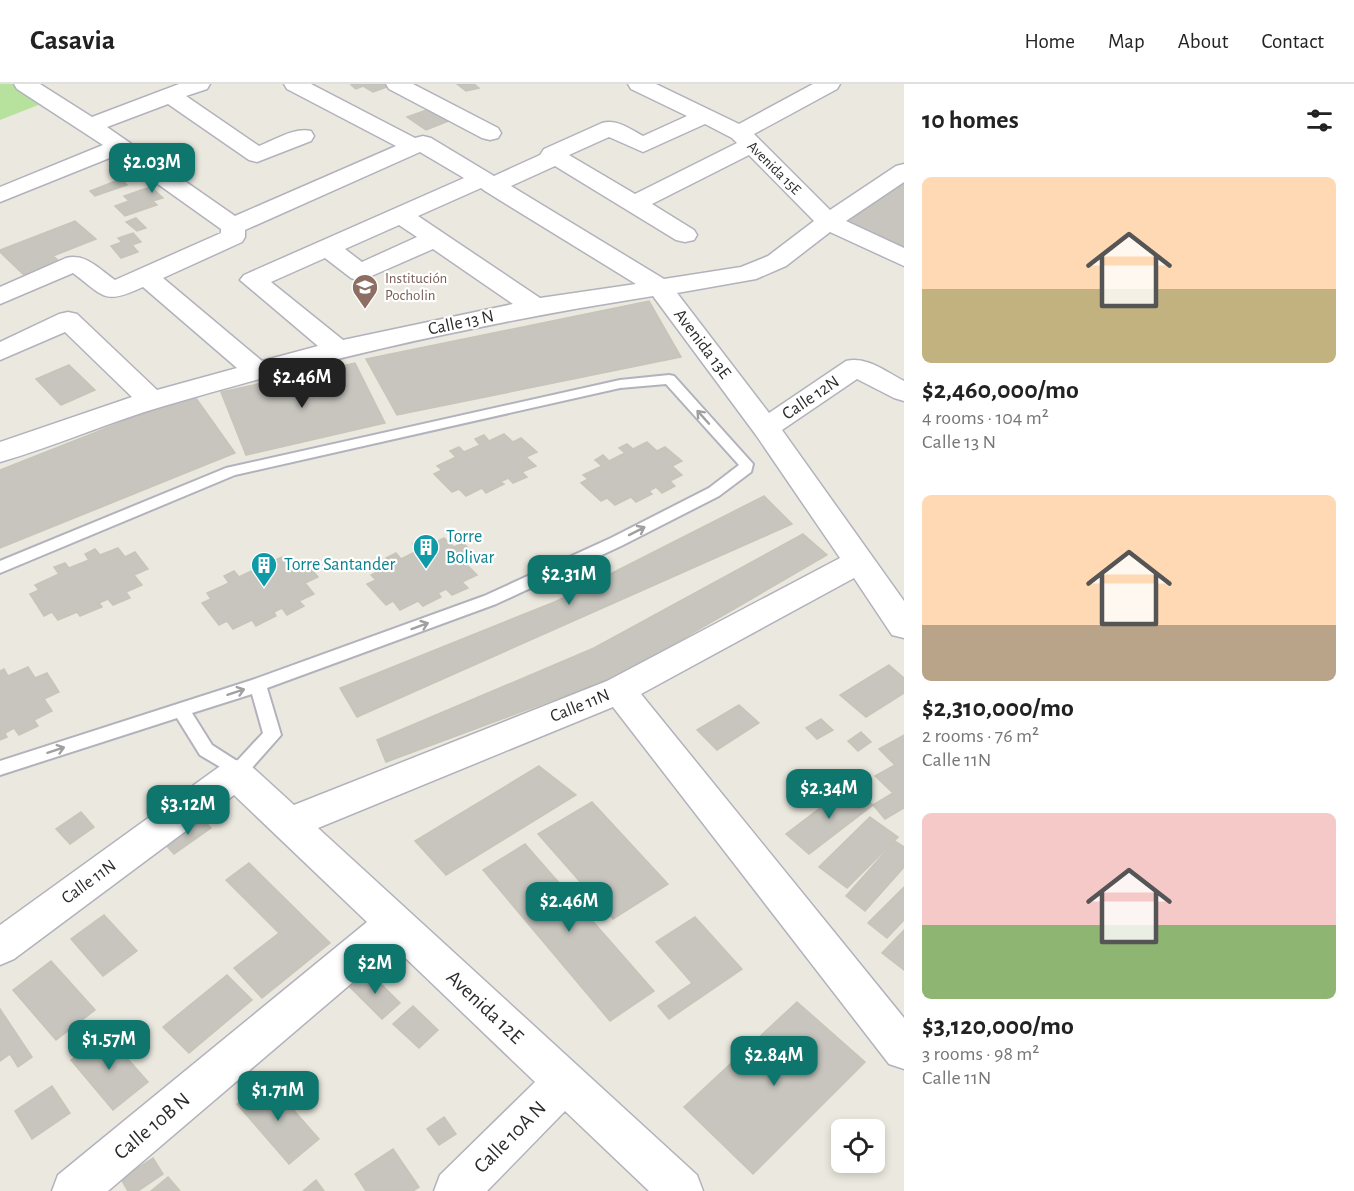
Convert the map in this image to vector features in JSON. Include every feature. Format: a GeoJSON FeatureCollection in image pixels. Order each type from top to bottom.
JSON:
{"type":"FeatureCollection","features":[{"type":"Feature","properties":{"kind":"street"},"geometry":{"type":"LineString","coordinates":[[25,84],[90,126],[233,226]]}},
{"type":"Feature","properties":{"kind":"street"},"geometry":{"type":"LineString","coordinates":[[90,126],[199,84]]}},
{"type":"Feature","properties":{"kind":"street","name":"Avenida 13E"},"geometry":{"type":"LineString","coordinates":[[295,84],[419,145],[487,182],[658,287],[765,428],[904,626]]}},
{"type":"Feature","properties":{"kind":"street"},"geometry":{"type":"LineString","coordinates":[[397,84],[490,133]]}},
{"type":"Feature","properties":{"kind":"street","name":"Avenida 15E"},"geometry":{"type":"LineString","coordinates":[[639,84],[705,116],[745,139],[828,222],[904,258]]}},
{"type":"Feature","properties":{"kind":"street"},"geometry":{"type":"LineString","coordinates":[[634,204],[745,139],[829,84]]}},
{"type":"Feature","properties":{"kind":"street"},"geometry":{"type":"LineString","coordinates":[[170,95],[257,155],[303,136]]}},
{"type":"Feature","properties":{"kind":"street"},"geometry":{"type":"LineString","coordinates":[[338,349],[253,280],[401,214],[550,159],[552,154],[610,128],[642,145],[705,116]]}},
{"type":"Feature","properties":{"kind":"street"},"geometry":{"type":"LineString","coordinates":[[233,226],[419,145]]}},
{"type":"Feature","properties":{"kind":"street"},"geometry":{"type":"LineString","coordinates":[[0,195],[118,147]]}},
{"type":"Feature","properties":{"kind":"street"},"geometry":{"type":"LineString","coordinates":[[552,154],[685,235]]}},
{"type":"Feature","properties":{"kind":"street","name":"Calle 13 N"},"geometry":{"type":"LineString","coordinates":[[0,452],[152,400],[338,349],[535,307],[747,274],[777,261],[828,222],[904,171]]}},
{"type":"Feature","properties":{"kind":"street"},"geometry":{"type":"LineString","coordinates":[[401,214],[535,307]]}},
{"type":"Feature","properties":{"kind":"street"},"geometry":{"type":"LineString","coordinates":[[0,296],[75,263],[113,291],[233,237],[233,226]]}},
{"type":"Feature","properties":{"kind":"street"},"geometry":{"type":"LineString","coordinates":[[327,247],[360,273],[436,238]]}},
{"type":"Feature","properties":{"kind":"street"},"geometry":{"type":"LineString","coordinates":[[146,276],[256,370]]}},
{"type":"Feature","properties":{"kind":"street"},"geometry":{"type":"LineString","coordinates":[[0,352],[68,320],[152,400]]}},
{"type":"Feature","properties":{"kind":"street","name":"Calle 12N"},"geometry":{"type":"LineString","coordinates":[[765,428],[856,367],[904,392]]}},
{"type":"Feature","properties":{"kind":"street","name":"Calle 11N"},"geometry":{"type":"LineString","coordinates":[[290,824],[619,690],[858,562]]}},
{"type":"Feature","properties":{"kind":"street"},"geometry":{"type":"LineString","coordinates":[[619,690],[904,1050]]}},
{"type":"Feature","properties":{"kind":"street","name":"Calle 11N"},"geometry":{"type":"LineString","coordinates":[[0,947],[236,774]]}},
{"type":"Feature","properties":{"kind":"street","name":"Avenida 12E"},"geometry":{"type":"LineString","coordinates":[[236,774],[681,1191]]}},
{"type":"Feature","properties":{"kind":"street","name":"Calle 10B N"},"geometry":{"type":"LineString","coordinates":[[74,1191],[395,922]]}},
{"type":"Feature","properties":{"kind":"street","name":"Calle 10A N"},"geometry":{"type":"LineString","coordinates":[[456,1191],[565,1082]]}},
{"type":"Feature","properties":{"kind":"lane"},"geometry":{"type":"LineString","coordinates":[[0,567],[231,471],[620,384],[669,379],[746,464],[746,469],[714,492],[616,542],[490,600],[258,685],[0,768]]}},
{"type":"Feature","properties":{"kind":"lane"},"geometry":{"type":"LineString","coordinates":[[181,710],[206,750],[228,763],[236,774],[272,735],[258,685]]}},
{"type":"Feature","properties":{"kind":"green space"},"geometry":{"type":"Polygon","coordinates":[[[0,84],[12,84],[41,104],[0,120],[0,84]]]}},
{"type":"Feature","properties":{"kind":"building"},"geometry":{"type":"Polygon","coordinates":[[[383,84],[387,87],[373,92],[363,86],[356,89],[351,85],[383,84]]]}},
{"type":"Feature","properties":{"kind":"building"},"geometry":{"type":"Polygon","coordinates":[[[457,84],[474,84],[479,88],[466,91],[457,84]]]}},
{"type":"Feature","properties":{"kind":"building"},"geometry":{"type":"Polygon","coordinates":[[[432,108],[451,120],[426,130],[407,117],[432,108]]]}},
{"type":"Feature","properties":{"kind":"building"},"geometry":{"type":"Polygon","coordinates":[[[121,179],[127,185],[95,196],[90,191],[121,179]]]}},
{"type":"Feature","properties":{"kind":"building"},"geometry":{"type":"Polygon","coordinates":[[[904,183],[904,255],[839,227],[904,183]]]}},
{"type":"Feature","properties":{"kind":"building"},"geometry":{"type":"Polygon","coordinates":[[[151,187],[163,198],[153,201],[141,190],[151,187]]]}},
{"type":"Feature","properties":{"kind":"building"},"geometry":{"type":"Polygon","coordinates":[[[141,190],[157,205],[125,216],[115,206],[129,201],[124,196],[141,190]]]}},
{"type":"Feature","properties":{"kind":"building"},"geometry":{"type":"Polygon","coordinates":[[[136,218],[146,228],[137,231],[126,222],[136,218]]]}},
{"type":"Feature","properties":{"kind":"building"},"geometry":{"type":"Polygon","coordinates":[[[75,221],[96,239],[53,256],[64,265],[28,279],[0,252],[0,250],[75,221]]]}},
{"type":"Feature","properties":{"kind":"building"},"geometry":{"type":"Polygon","coordinates":[[[133,233],[141,242],[132,245],[138,252],[121,258],[111,246],[122,242],[118,238],[133,233]]]}},
{"type":"Feature","properties":{"kind":"building"},"geometry":{"type":"Polygon","coordinates":[[[649,301],[681,357],[397,415],[366,359],[649,301]]]}},
{"type":"Feature","properties":{"kind":"building"},"geometry":{"type":"Polygon","coordinates":[[[355,363],[385,423],[246,455],[221,392],[355,363]]]}},
{"type":"Feature","properties":{"kind":"building"},"geometry":{"type":"Polygon","coordinates":[[[69,365],[95,390],[61,405],[36,379],[69,365]]]}},
{"type":"Feature","properties":{"kind":"building"},"geometry":{"type":"Polygon","coordinates":[[[193,394],[235,453],[0,548],[0,470],[193,394]]]}},
{"type":"Feature","properties":{"kind":"building"},"geometry":{"type":"Polygon","coordinates":[[[504,434],[513,442],[521,438],[537,452],[526,457],[536,466],[522,472],[527,477],[513,483],[508,478],[500,482],[504,484],[486,493],[482,488],[466,496],[459,489],[452,492],[434,474],[442,470],[437,466],[456,457],[450,451],[459,447],[464,452],[480,445],[475,439],[484,435],[489,441],[504,434]]]}},
{"type":"Feature","properties":{"kind":"building"},"geometry":{"type":"Polygon","coordinates":[[[647,442],[657,451],[665,447],[682,461],[672,466],[682,475],[670,481],[675,486],[662,493],[656,487],[649,491],[652,494],[636,502],[631,497],[615,505],[607,498],[601,501],[581,483],[588,479],[583,475],[602,466],[595,460],[603,455],[609,461],[625,453],[619,448],[627,444],[633,449],[647,442]]]}},
{"type":"Feature","properties":{"kind":"building"},"geometry":{"type":"Polygon","coordinates":[[[764,496],[792,524],[357,717],[340,688],[557,601],[764,496]]]}},
{"type":"Feature","properties":{"kind":"building"},"geometry":{"type":"Polygon","coordinates":[[[803,534],[827,555],[620,675],[386,762],[377,740],[594,648],[803,534]]]}},
{"type":"Feature","properties":{"kind":"building","name":"Torre Bolivar"},"geometry":{"type":"Polygon","coordinates":[[[444,538],[454,547],[463,543],[479,559],[467,565],[477,575],[462,582],[468,588],[452,595],[446,589],[438,593],[441,597],[423,606],[418,601],[400,610],[393,601],[386,605],[367,584],[376,580],[371,575],[392,565],[386,558],[396,553],[401,559],[419,550],[413,544],[422,540],[428,546],[444,538]]]}},
{"type":"Feature","properties":{"kind":"building"},"geometry":{"type":"Polygon","coordinates":[[[118,548],[125,557],[135,552],[148,569],[134,575],[142,585],[126,592],[130,598],[113,605],[108,599],[99,603],[102,607],[80,616],[77,612],[58,620],[52,612],[44,616],[30,594],[39,590],[35,585],[59,574],[54,567],[65,563],[69,568],[89,560],[85,554],[95,549],[100,555],[118,548]]]}},
{"type":"Feature","properties":{"kind":"building","name":"Torre Santander"},"geometry":{"type":"Polygon","coordinates":[[[285,556],[293,565],[304,560],[318,577],[305,583],[314,594],[299,601],[304,606],[287,615],[282,608],[274,612],[276,616],[256,626],[252,620],[233,629],[227,621],[219,625],[202,603],[211,599],[207,593],[229,583],[224,576],[234,571],[239,577],[258,568],[253,562],[263,558],[268,563],[285,556]]]}},
{"type":"Feature","properties":{"kind":"building"},"geometry":{"type":"Polygon","coordinates":[[[889,665],[904,678],[904,693],[866,717],[840,695],[889,665]]]}},
{"type":"Feature","properties":{"kind":"building"},"geometry":{"type":"Polygon","coordinates":[[[28,667],[35,678],[47,673],[59,692],[44,699],[52,711],[34,720],[38,726],[19,735],[14,728],[5,733],[7,737],[0,740],[0,671],[4,669],[8,676],[28,667]]]}},
{"type":"Feature","properties":{"kind":"building"},"geometry":{"type":"Polygon","coordinates":[[[739,705],[759,723],[717,750],[697,730],[739,705]]]}},
{"type":"Feature","properties":{"kind":"building"},"geometry":{"type":"Polygon","coordinates":[[[821,719],[833,730],[817,739],[806,728],[821,719]]]}},
{"type":"Feature","properties":{"kind":"building"},"geometry":{"type":"Polygon","coordinates":[[[861,732],[871,742],[858,751],[848,741],[861,732]]]}},
{"type":"Feature","properties":{"kind":"building"},"geometry":{"type":"Polygon","coordinates":[[[904,735],[904,808],[885,819],[873,805],[893,793],[875,776],[895,765],[879,749],[904,735]]]}},
{"type":"Feature","properties":{"kind":"building"},"geometry":{"type":"Polygon","coordinates":[[[539,766],[576,795],[446,875],[415,841],[539,766]]]}},
{"type":"Feature","properties":{"kind":"building"},"geometry":{"type":"Polygon","coordinates":[[[849,786],[873,805],[809,854],[786,834],[849,786]]]}},
{"type":"Feature","properties":{"kind":"building"},"geometry":{"type":"Polygon","coordinates":[[[592,802],[668,884],[613,919],[538,834],[592,802]]]}},
{"type":"Feature","properties":{"kind":"building"},"geometry":{"type":"Polygon","coordinates":[[[81,812],[94,827],[70,844],[56,829],[81,812]]]}},
{"type":"Feature","properties":{"kind":"building"},"geometry":{"type":"Polygon","coordinates":[[[870,817],[898,837],[847,888],[819,867],[870,817]]]}},
{"type":"Feature","properties":{"kind":"building"},"geometry":{"type":"Polygon","coordinates":[[[202,819],[211,828],[174,854],[165,844],[202,819]]]}},
{"type":"Feature","properties":{"kind":"building"},"geometry":{"type":"Polygon","coordinates":[[[895,841],[904,847],[904,867],[865,911],[846,896],[895,841]]]}},
{"type":"Feature","properties":{"kind":"building"},"geometry":{"type":"Polygon","coordinates":[[[525,844],[654,991],[610,1021],[483,870],[525,844]]]}},
{"type":"Feature","properties":{"kind":"building"},"geometry":{"type":"Polygon","coordinates":[[[249,863],[330,943],[262,998],[234,968],[279,933],[226,880],[249,863]]]}},
{"type":"Feature","properties":{"kind":"building"},"geometry":{"type":"Polygon","coordinates":[[[904,887],[904,920],[887,938],[868,923],[904,887]]]}},
{"type":"Feature","properties":{"kind":"building"},"geometry":{"type":"Polygon","coordinates":[[[104,915],[137,951],[103,976],[71,939],[104,915]]]}},
{"type":"Feature","properties":{"kind":"building"},"geometry":{"type":"Polygon","coordinates":[[[695,917],[742,969],[669,1019],[658,1006],[692,983],[656,942],[695,917]]]}},
{"type":"Feature","properties":{"kind":"building"},"geometry":{"type":"Polygon","coordinates":[[[904,930],[904,970],[882,953],[904,930]]]}},
{"type":"Feature","properties":{"kind":"building"},"geometry":{"type":"Polygon","coordinates":[[[51,961],[95,1010],[56,1040],[13,990],[51,961]]]}},
{"type":"Feature","properties":{"kind":"building"},"geometry":{"type":"Polygon","coordinates":[[[369,972],[400,1003],[382,1019],[350,987],[369,972]]]}},
{"type":"Feature","properties":{"kind":"building"},"geometry":{"type":"Polygon","coordinates":[[[227,975],[252,1000],[189,1053],[163,1027],[227,975]]]}},
{"type":"Feature","properties":{"kind":"building"},"geometry":{"type":"Polygon","coordinates":[[[797,1002],[865,1062],[753,1174],[684,1107],[797,1002]]]}},
{"type":"Feature","properties":{"kind":"building"},"geometry":{"type":"Polygon","coordinates":[[[413,1006],[438,1030],[419,1048],[393,1024],[413,1006]]]}},
{"type":"Feature","properties":{"kind":"building"},"geometry":{"type":"Polygon","coordinates":[[[0,1009],[32,1057],[18,1067],[10,1054],[0,1061],[0,1009]]]}},
{"type":"Feature","properties":{"kind":"building"},"geometry":{"type":"Polygon","coordinates":[[[105,1033],[148,1082],[113,1110],[71,1060],[105,1033]]]}},
{"type":"Feature","properties":{"kind":"building"},"geometry":{"type":"Polygon","coordinates":[[[267,1080],[319,1139],[289,1164],[237,1104],[267,1080]]]}},
{"type":"Feature","properties":{"kind":"building"},"geometry":{"type":"Polygon","coordinates":[[[52,1086],[70,1113],[32,1139],[15,1111],[52,1086]]]}},
{"type":"Feature","properties":{"kind":"building"},"geometry":{"type":"Polygon","coordinates":[[[444,1117],[456,1134],[439,1145],[427,1129],[444,1117]]]}},
{"type":"Feature","properties":{"kind":"building"},"geometry":{"type":"Polygon","coordinates":[[[393,1149],[419,1187],[413,1191],[366,1191],[355,1174],[393,1149]]]}},
{"type":"Feature","properties":{"kind":"building"},"geometry":{"type":"Polygon","coordinates":[[[153,1158],[163,1174],[138,1191],[128,1191],[121,1179],[153,1158]]]}},
{"type":"Feature","properties":{"kind":"building"},"geometry":{"type":"Polygon","coordinates":[[[168,1177],[180,1191],[151,1191],[168,1177]]]}},
{"type":"Feature","properties":{"kind":"building"},"geometry":{"type":"Polygon","coordinates":[[[316,1180],[324,1191],[303,1191],[316,1180]]]}},
{"type":"Feature","properties":{"kind":"place","name":"Institución Pocholin"},"geometry":{"type":"Point","coordinates":[365,310]}},
{"type":"Feature","properties":{"kind":"place","name":"Torre Bolivar"},"geometry":{"type":"Point","coordinates":[426,570]}},
{"type":"Feature","properties":{"kind":"place","name":"Torre Santander"},"geometry":{"type":"Point","coordinates":[264,588]}}]}
